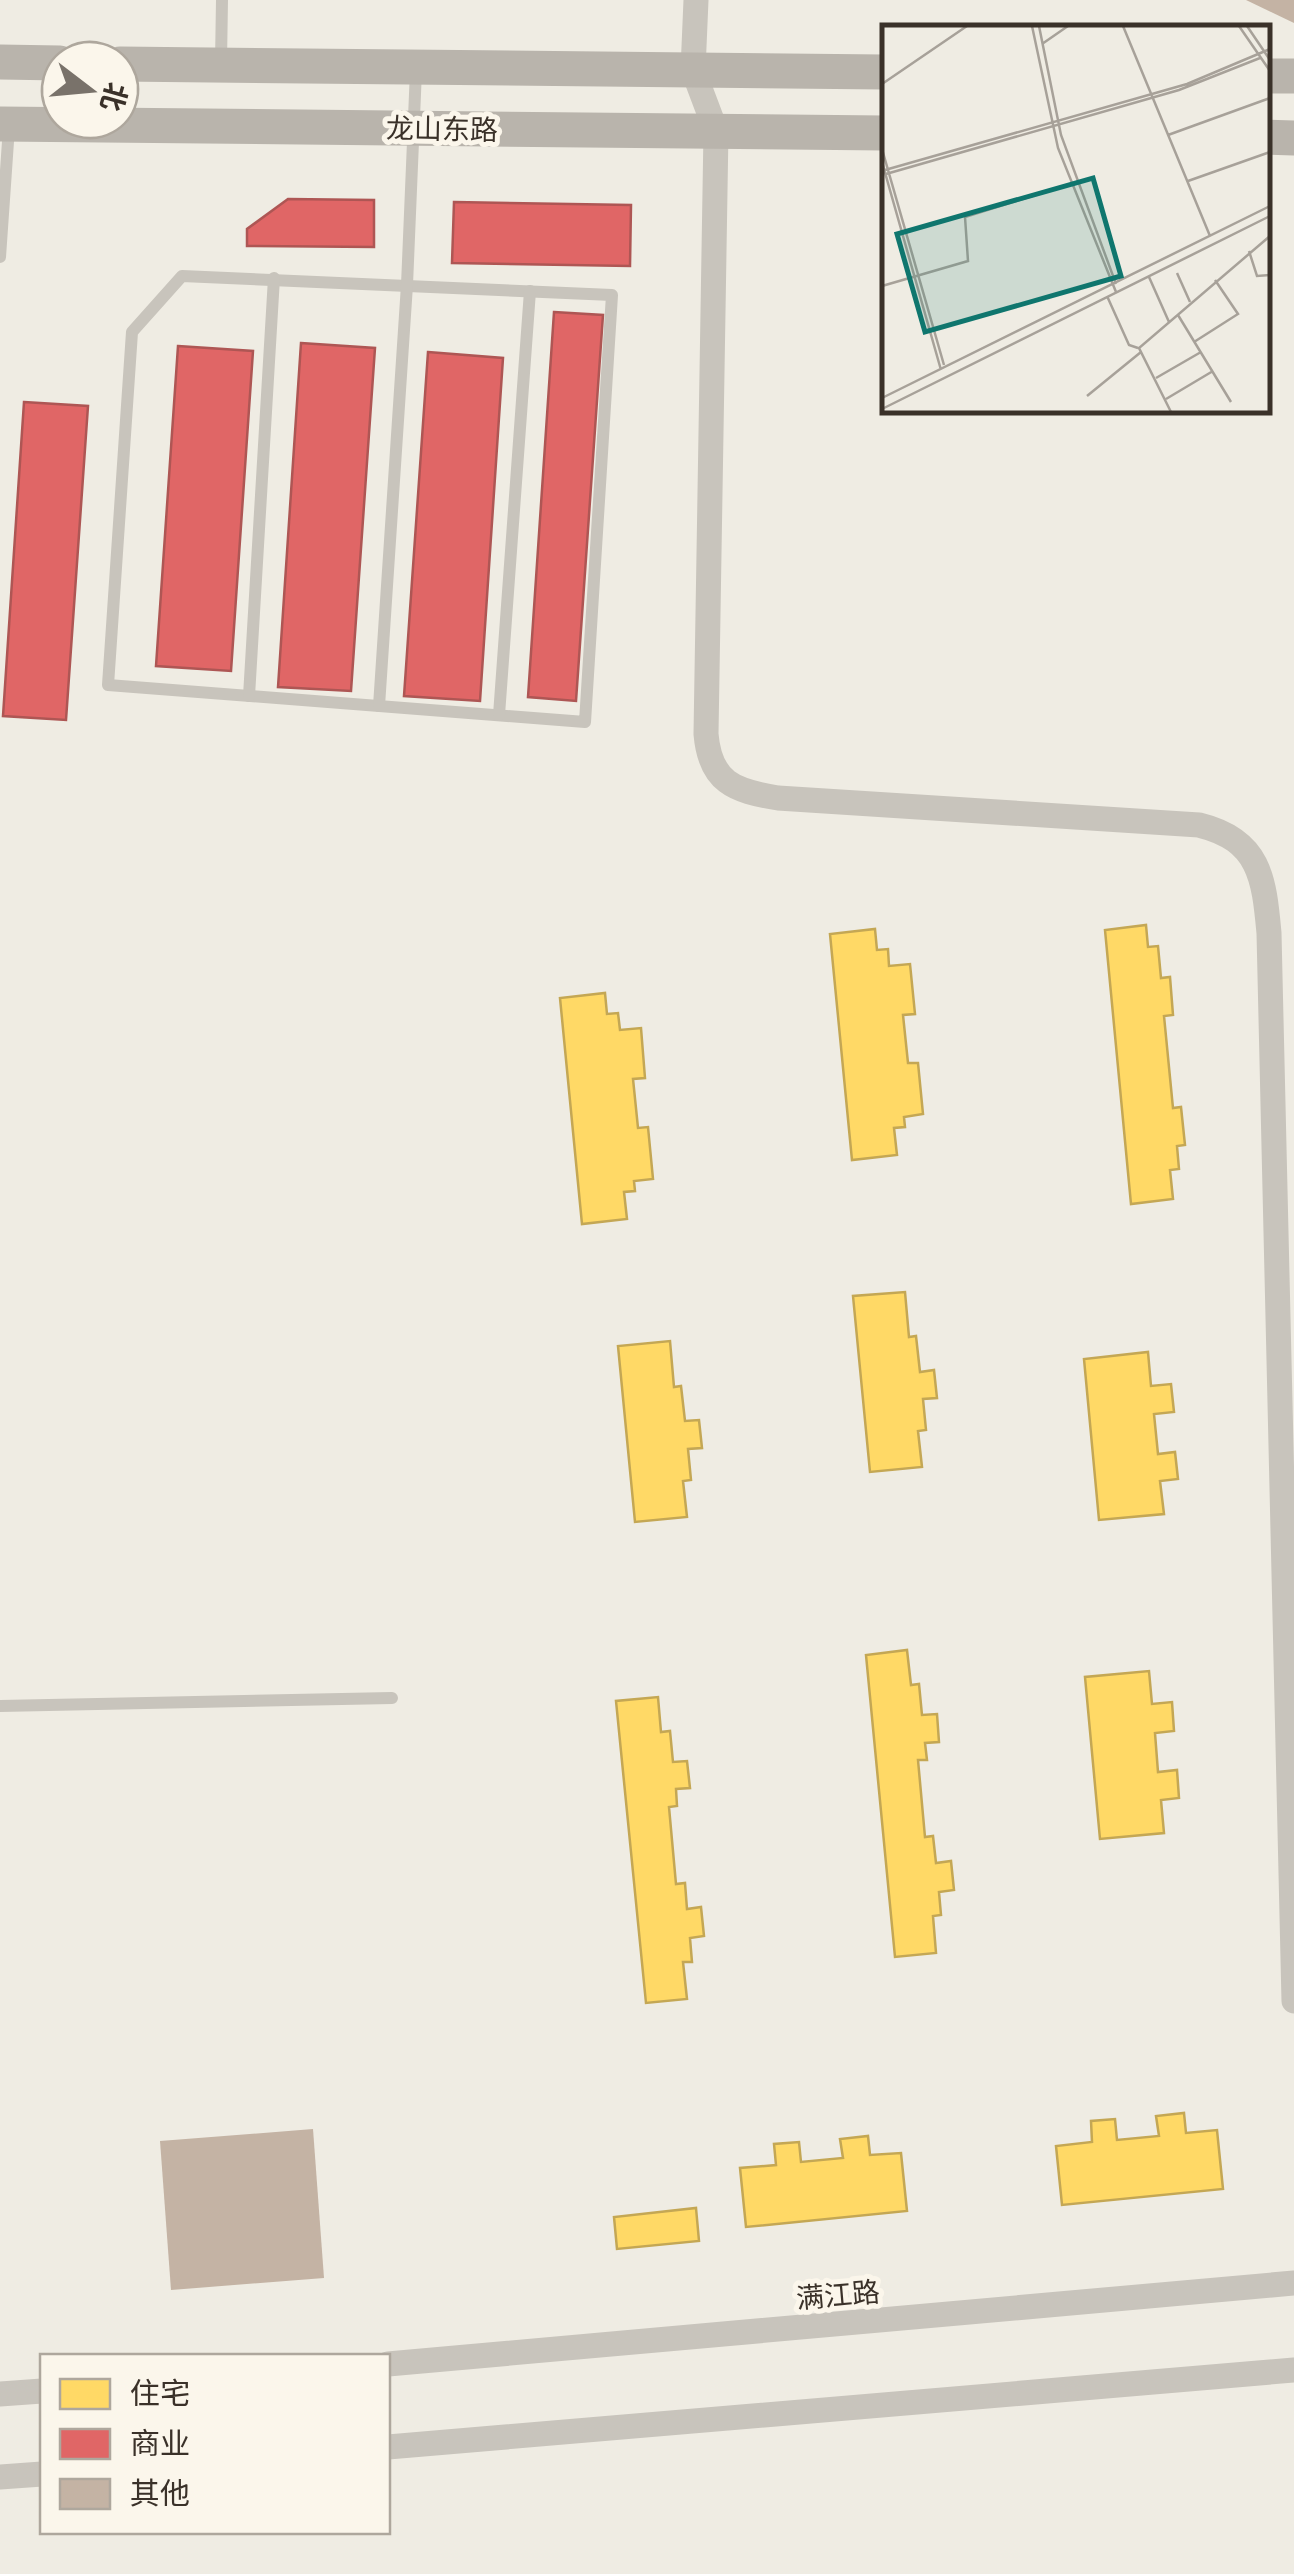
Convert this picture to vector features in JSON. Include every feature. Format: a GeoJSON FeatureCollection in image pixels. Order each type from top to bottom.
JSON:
{"type":"FeatureCollection","features":[{"type":"Feature","properties":{"kind":"street"},"geometry":{"type":"LineString","coordinates":[[696,0],[693,70],[716,131],[706,734],[708,752],[719,775],[742,790],[778,798],[1199,826],[1228,835],[1241,844],[1252,857],[1263,884],[1269,933],[1294,2002]]}},
{"type":"Feature","properties":{"kind":"street"},"geometry":{"type":"LineString","coordinates":[[0,62],[40,63]]}},
{"type":"Feature","properties":{"kind":"street"},"geometry":{"type":"LineString","coordinates":[[140,64],[882,72]]}},
{"type":"Feature","properties":{"kind":"street","name":"龙山东路"},"geometry":{"type":"LineString","coordinates":[[4,124],[882,133]]}},
{"type":"Feature","properties":{"kind":"street"},"geometry":{"type":"LineString","coordinates":[[1269,137],[1294,138]]}},
{"type":"Feature","properties":{"kind":"street","name":"满江路"},"geometry":{"type":"LineString","coordinates":[[390,2364],[1294,2283]]}},
{"type":"Feature","properties":{"kind":"street"},"geometry":{"type":"LineString","coordinates":[[390,2447],[1294,2370]]}},
{"type":"Feature","properties":{"kind":"street"},"geometry":{"type":"LineString","coordinates":[[0,2394],[40,2391]]}},
{"type":"Feature","properties":{"kind":"street"},"geometry":{"type":"LineString","coordinates":[[0,2478],[40,2474]]}},
{"type":"Feature","properties":{"kind":"lane"},"geometry":{"type":"LineString","coordinates":[[220,65],[222,0]]}},
{"type":"Feature","properties":{"kind":"lane"},"geometry":{"type":"LineString","coordinates":[[379,706],[416,67]]}},
{"type":"Feature","properties":{"kind":"lane"},"geometry":{"type":"LineString","coordinates":[[0,257],[4,124]]}},
{"type":"Feature","properties":{"kind":"lane"},"geometry":{"type":"LineString","coordinates":[[182,276],[406,285],[612,295],[585,722],[108,686],[132,332],[182,276]]}},
{"type":"Feature","properties":{"kind":"lane"},"geometry":{"type":"LineString","coordinates":[[249,696],[274,278]]}},
{"type":"Feature","properties":{"kind":"lane"},"geometry":{"type":"LineString","coordinates":[[499,715],[530,291]]}},
{"type":"Feature","properties":{"kind":"lane"},"geometry":{"type":"LineString","coordinates":[[0,1706],[392,1698]]}},
{"type":"Feature","properties":{"kind":"building: 住宅"},"geometry":{"type":"Polygon","coordinates":[[[1146,925],[1148,947],[1158,946],[1161,978],[1170,977],[1173,1015],[1164,1016],[1173,1108],[1181,1107],[1185,1145],[1177,1146],[1179,1169],[1170,1170],[1173,1199],[1131,1204],[1105,930],[1146,925]]]}},
{"type":"Feature","properties":{"kind":"building: 住宅"},"geometry":{"type":"Polygon","coordinates":[[[875,929],[877,950],[888,949],[889,966],[910,964],[915,1014],[903,1015],[908,1063],[918,1063],[923,1114],[904,1117],[905,1127],[894,1128],[897,1155],[852,1160],[830,934],[875,929]]]}},
{"type":"Feature","properties":{"kind":"building: 住宅"},"geometry":{"type":"Polygon","coordinates":[[[605,993],[607,1014],[618,1013],[620,1030],[641,1028],[645,1078],[633,1079],[638,1128],[648,1127],[653,1179],[634,1181],[635,1191],[624,1192],[627,1219],[582,1224],[560,998],[605,993]]]}},
{"type":"Feature","properties":{"kind":"building: 住宅"},"geometry":{"type":"Polygon","coordinates":[[[905,1292],[909,1337],[916,1336],[920,1372],[934,1370],[937,1398],[923,1399],[926,1430],[918,1431],[922,1467],[870,1472],[853,1296],[905,1292]]]}},
{"type":"Feature","properties":{"kind":"building: 住宅"},"geometry":{"type":"Polygon","coordinates":[[[670,1341],[674,1387],[681,1386],[685,1421],[699,1420],[702,1448],[688,1449],[691,1480],[683,1481],[687,1517],[635,1522],[618,1346],[670,1341]]]}},
{"type":"Feature","properties":{"kind":"building: 住宅"},"geometry":{"type":"Polygon","coordinates":[[[1148,1352],[1151,1386],[1171,1384],[1174,1412],[1154,1414],[1158,1454],[1175,1452],[1178,1479],[1160,1481],[1164,1514],[1099,1520],[1084,1359],[1148,1352]]]}},
{"type":"Feature","properties":{"kind":"building: 住宅"},"geometry":{"type":"Polygon","coordinates":[[[907,1650],[911,1685],[919,1684],[922,1715],[937,1714],[939,1742],[925,1743],[927,1760],[918,1760],[925,1837],[933,1836],[936,1863],[951,1861],[954,1890],[939,1892],[941,1915],[933,1916],[936,1953],[895,1957],[866,1655],[907,1650]]]}},
{"type":"Feature","properties":{"kind":"building: 住宅"},"geometry":{"type":"Polygon","coordinates":[[[1149,1671],[1152,1704],[1172,1702],[1174,1731],[1155,1733],[1158,1772],[1177,1770],[1179,1798],[1161,1800],[1164,1833],[1100,1839],[1085,1677],[1149,1671]]]}},
{"type":"Feature","properties":{"kind":"building: 住宅"},"geometry":{"type":"Polygon","coordinates":[[[658,1697],[661,1732],[670,1731],[673,1762],[687,1761],[690,1788],[676,1789],[677,1806],[669,1807],[676,1884],[685,1883],[687,1909],[701,1907],[704,1936],[690,1938],[692,1962],[683,1962],[687,1999],[646,2003],[616,1701],[658,1697]]]}},
{"type":"Feature","properties":{"kind":"building: 住宅"},"geometry":{"type":"Polygon","coordinates":[[[1184,2113],[1186,2133],[1217,2130],[1223,2189],[1062,2205],[1056,2146],[1092,2142],[1091,2121],[1115,2119],[1117,2140],[1159,2136],[1156,2116],[1184,2113]]]}},
{"type":"Feature","properties":{"kind":"building: 住宅"},"geometry":{"type":"Polygon","coordinates":[[[868,2136],[870,2155],[901,2153],[907,2211],[746,2227],[740,2168],[776,2165],[774,2144],[799,2142],[801,2162],[843,2158],[840,2139],[868,2136]]]}},
{"type":"Feature","properties":{"kind":"building: 住宅"},"geometry":{"type":"Polygon","coordinates":[[[696,2208],[699,2241],[617,2249],[614,2217],[696,2208]]]}},
{"type":"Feature","properties":{"kind":"building: 商业"},"geometry":{"type":"Polygon","coordinates":[[[288,199],[374,200],[374,247],[247,246],[247,229],[288,199]]]}},
{"type":"Feature","properties":{"kind":"building: 商业"},"geometry":{"type":"Polygon","coordinates":[[[454,202],[631,205],[630,266],[452,263],[454,202]]]}},
{"type":"Feature","properties":{"kind":"building: 商业"},"geometry":{"type":"Polygon","coordinates":[[[554,312],[603,315],[576,701],[528,697],[554,312]]]}},
{"type":"Feature","properties":{"kind":"building: 商业"},"geometry":{"type":"Polygon","coordinates":[[[301,343],[375,348],[351,691],[278,687],[301,343]]]}},
{"type":"Feature","properties":{"kind":"building: 商业"},"geometry":{"type":"Polygon","coordinates":[[[178,346],[253,351],[231,671],[156,666],[178,346]]]}},
{"type":"Feature","properties":{"kind":"building: 商业"},"geometry":{"type":"Polygon","coordinates":[[[428,352],[503,358],[480,701],[404,696],[428,352]]]}},
{"type":"Feature","properties":{"kind":"building: 商业"},"geometry":{"type":"Polygon","coordinates":[[[24,402],[88,406],[66,720],[3,716],[24,402]]]}},
{"type":"Feature","properties":{"kind":"building: 其他"},"geometry":{"type":"Polygon","coordinates":[[[1246,0],[1294,0],[1294,23],[1246,0]]]}},
{"type":"Feature","properties":{"kind":"building: 其他"},"geometry":{"type":"Polygon","coordinates":[[[313,2129],[324,2278],[171,2290],[160,2141],[313,2129]]]}}]}
